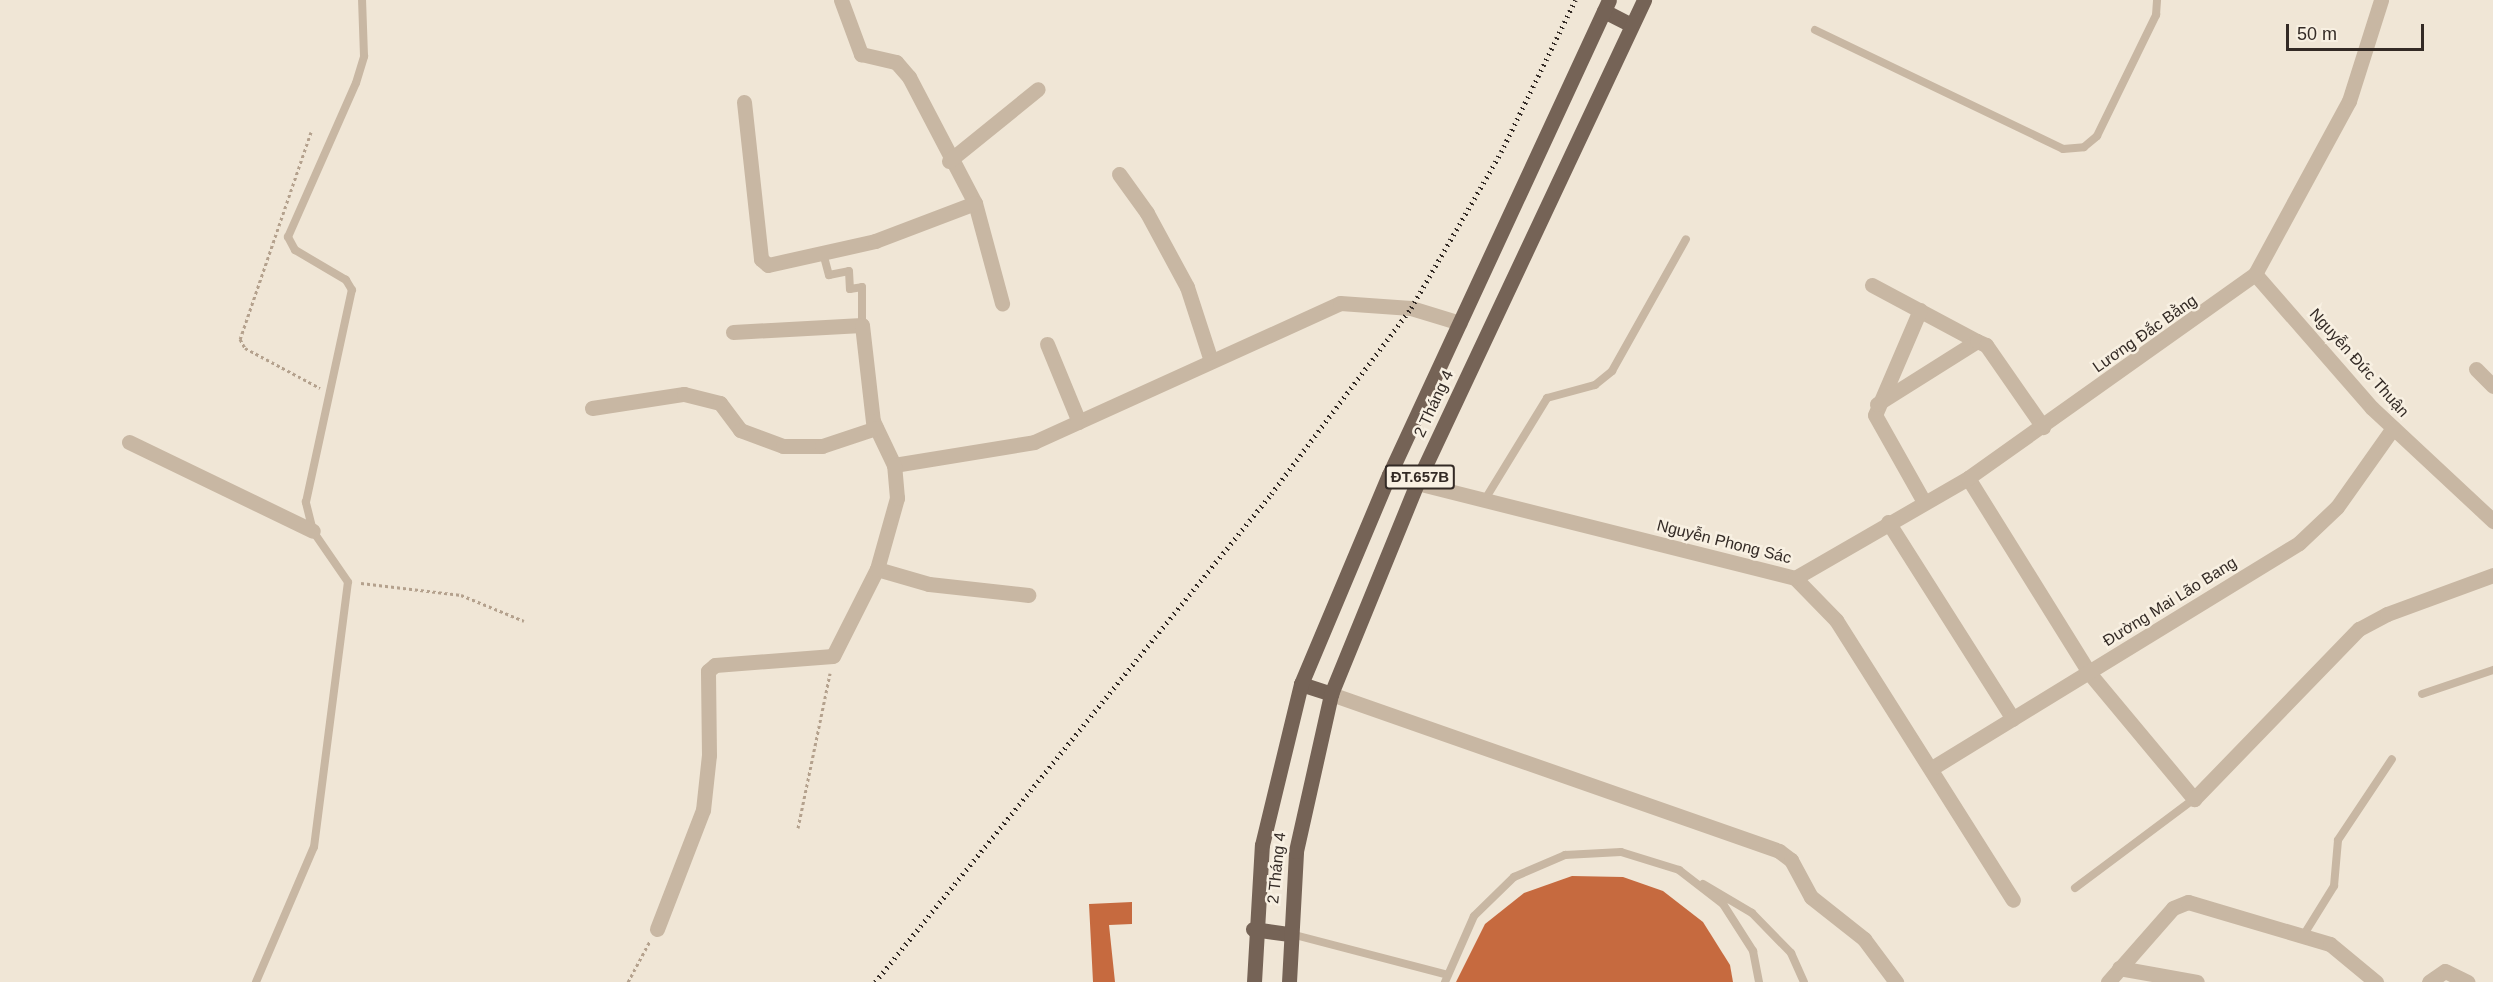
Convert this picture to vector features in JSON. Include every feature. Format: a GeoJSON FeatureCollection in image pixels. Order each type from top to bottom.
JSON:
{"type":"FeatureCollection","features":[{"type":"Feature","properties":{"kind":"main road","name":"2 Tháng 4"},"geometry":{"type":"LineString","coordinates":[[1289,982],[1290,934],[1305,797],[1331,694],[1417,483],[1644,0]]}},
{"type":"Feature","properties":{"kind":"main road","name":"2 Tháng 4"},"geometry":{"type":"LineString","coordinates":[[1254,982],[1253,929],[1262,845],[1301,684],[1389,475],[1607,6]]}},
{"type":"Feature","properties":{"kind":"main road"},"geometry":{"type":"LineString","coordinates":[[1607,6],[1632,25]]}},
{"type":"Feature","properties":{"kind":"main road"},"geometry":{"type":"LineString","coordinates":[[1389,475],[1417,483]]}},
{"type":"Feature","properties":{"kind":"main road"},"geometry":{"type":"LineString","coordinates":[[1301,684],[1331,694]]}},
{"type":"Feature","properties":{"kind":"main road"},"geometry":{"type":"LineString","coordinates":[[1253,929],[1290,934]]}},
{"type":"Feature","properties":{"kind":"street"},"geometry":{"type":"LineString","coordinates":[[841,0],[861,54],[904,69],[949,161],[975,203],[1002,303]]}},
{"type":"Feature","properties":{"kind":"street","name":"Lương Đắc Bằng"},"geometry":{"type":"LineString","coordinates":[[1794,578],[1968,478],[2043,427],[2255,274],[2349,101],[2381,0]]}},
{"type":"Feature","properties":{"kind":"street"},"geometry":{"type":"LineString","coordinates":[[949,161],[1038,89]]}},
{"type":"Feature","properties":{"kind":"street"},"geometry":{"type":"LineString","coordinates":[[744,102],[761,259],[768,265],[875,241],[975,203]]}},
{"type":"Feature","properties":{"kind":"street"},"geometry":{"type":"LineString","coordinates":[[1119,174],[1147,213],[1186,287],[1211,361]]}},
{"type":"Feature","properties":{"kind":"street","name":"Nguyễn Đức Thuận"},"geometry":{"type":"LineString","coordinates":[[2255,274],[2393,428],[2493,521]]}},
{"type":"Feature","properties":{"kind":"street"},"geometry":{"type":"LineString","coordinates":[[1872,285],[1986,345],[2043,427]]}},
{"type":"Feature","properties":{"kind":"street"},"geometry":{"type":"LineString","coordinates":[[894,465],[1034,442],[1211,361],[1350,302],[1411,308],[1460,323]]}},
{"type":"Feature","properties":{"kind":"street"},"geometry":{"type":"LineString","coordinates":[[1920,309],[1876,404],[1879,426],[1924,502]]}},
{"type":"Feature","properties":{"kind":"street"},"geometry":{"type":"LineString","coordinates":[[657,929],[703,810],[709,754],[708,671],[715,665],[833,656],[877,568],[897,498],[894,465],[876,429],[862,325],[733,332]]}},
{"type":"Feature","properties":{"kind":"street"},"geometry":{"type":"LineString","coordinates":[[1876,404],[1977,341]]}},
{"type":"Feature","properties":{"kind":"street"},"geometry":{"type":"LineString","coordinates":[[1047,344],[1079,422]]}},
{"type":"Feature","properties":{"kind":"street"},"geometry":{"type":"LineString","coordinates":[[2476,369],[2493,386]]}},
{"type":"Feature","properties":{"kind":"street"},"geometry":{"type":"LineString","coordinates":[[592,408],[684,393],[720,404],[740,430],[783,446],[822,446],[876,429]]}},
{"type":"Feature","properties":{"kind":"street","name":"Đường Mai Lão Bang"},"geometry":{"type":"LineString","coordinates":[[1932,768],[2090,674],[2322,525],[2393,428]]}},
{"type":"Feature","properties":{"kind":"street"},"geometry":{"type":"LineString","coordinates":[[129,442],[314,531]]}},
{"type":"Feature","properties":{"kind":"street"},"geometry":{"type":"LineString","coordinates":[[1968,478],[2090,674],[2194,799],[2359,629],[2387,614],[2493,575]]}},
{"type":"Feature","properties":{"kind":"street","name":"Nguyễn Phong Sác"},"geometry":{"type":"LineString","coordinates":[[1417,483],[1794,578],[1836,620],[1932,768],[2013,900]]}},
{"type":"Feature","properties":{"kind":"street"},"geometry":{"type":"LineString","coordinates":[[1888,522],[2013,719]]}},
{"type":"Feature","properties":{"kind":"street"},"geometry":{"type":"LineString","coordinates":[[877,568],[929,585],[1029,595]]}},
{"type":"Feature","properties":{"kind":"street"},"geometry":{"type":"LineString","coordinates":[[1331,694],[1779,851],[1791,860],[1811,897],[1864,939],[1896,982]]}},
{"type":"Feature","properties":{"kind":"street"},"geometry":{"type":"LineString","coordinates":[[2108,982],[2180,902],[2303,936],[2347,953],[2376,982]]}},
{"type":"Feature","properties":{"kind":"street"},"geometry":{"type":"LineString","coordinates":[[2119,968],[2197,982]]}},
{"type":"Feature","properties":{"kind":"street"},"geometry":{"type":"LineString","coordinates":[[2429,982],[2445,971],[2463,977]]}},
{"type":"Feature","properties":{"kind":"lane"},"geometry":{"type":"LineString","coordinates":[[256,982],[314,847],[348,582],[314,531],[306,502],[332,395],[352,290],[346,280],[295,250],[288,237],[356,83],[364,56],[362,0]]}},
{"type":"Feature","properties":{"kind":"lane"},"geometry":{"type":"LineString","coordinates":[[1815,30],[2063,148],[2084,147],[2097,136],[2156,15],[2157,0]]}},
{"type":"Feature","properties":{"kind":"lane"},"geometry":{"type":"LineString","coordinates":[[1484,501],[1547,398],[1595,384],[1612,371],[1686,239]]}},
{"type":"Feature","properties":{"kind":"lane"},"geometry":{"type":"LineString","coordinates":[[823,253],[829,275],[849,271],[850,289],[862,287],[862,325]]}},
{"type":"Feature","properties":{"kind":"lane"},"geometry":{"type":"LineString","coordinates":[[2422,694],[2493,670]]}},
{"type":"Feature","properties":{"kind":"lane"},"geometry":{"type":"LineString","coordinates":[[2303,936],[2334,886],[2338,840],[2392,759]]}},
{"type":"Feature","properties":{"kind":"lane"},"geometry":{"type":"LineString","coordinates":[[2075,888],[2194,799]]}},
{"type":"Feature","properties":{"kind":"lane"},"geometry":{"type":"LineString","coordinates":[[1290,934],[1445,978],[1474,916],[1514,877],[1565,855],[1621,852],[1678,870],[1752,912],[1791,953],[1804,982]]}},
{"type":"Feature","properties":{"kind":"lane"},"geometry":{"type":"LineString","coordinates":[[1678,870],[1723,904],[1753,951],[1759,982]]}},
{"type":"Feature","properties":{"kind":"path"},"geometry":{"type":"LineString","coordinates":[[311,132],[240,339],[245,348],[332,395]]}},
{"type":"Feature","properties":{"kind":"path"},"geometry":{"type":"LineString","coordinates":[[348,582],[451,593],[524,621]]}},
{"type":"Feature","properties":{"kind":"path"},"geometry":{"type":"LineString","coordinates":[[798,828],[833,656]]}},
{"type":"Feature","properties":{"kind":"path"},"geometry":{"type":"LineString","coordinates":[[628,982],[657,929]]}},
{"type":"Feature","properties":{"kind":"building"},"geometry":{"type":"Polygon","coordinates":[[[1572,876],[1623,877],[1663,891],[1703,922],[1730,965],[1733,982],[1456,982],[1485,924],[1524,893],[1572,876]]]}},
{"type":"Feature","properties":{"kind":"building"},"geometry":{"type":"Polygon","coordinates":[[[1132,902],[1132,924],[1109,925],[1115,982],[1093,982],[1089,904],[1132,902]]]}},
{"type":"Feature","properties":{"kind":"railway"},"geometry":{"type":"LineString","coordinates":[[875,982],[1271,494],[1411,308],[1501,152],[1575,0]]}}]}
